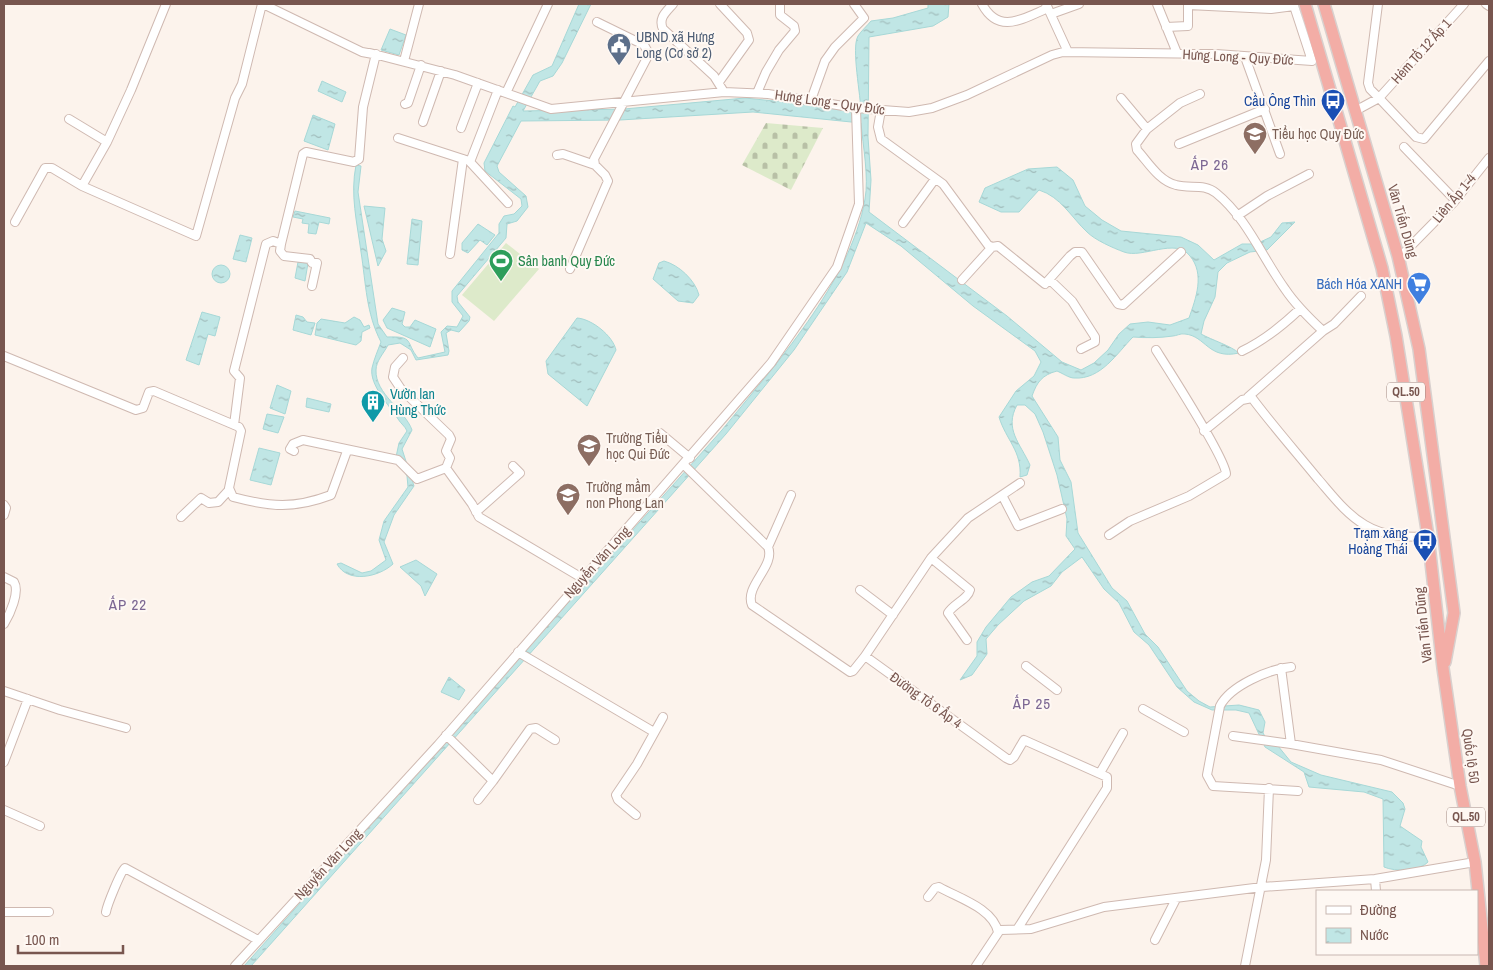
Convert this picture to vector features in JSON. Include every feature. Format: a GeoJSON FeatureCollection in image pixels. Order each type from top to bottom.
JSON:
{"type":"FeatureCollection","features":[{"type":"Feature","properties":{"kind":"highway","name":"Văn Tiến Dũng"},"geometry":{"type":"LineString","coordinates":[[1305,4],[1383,272],[1410,416],[1428,536],[1443,668]]}},
{"type":"Feature","properties":{"kind":"highway","name":"Văn Tiến Dũng"},"geometry":{"type":"LineString","coordinates":[[1324,4],[1398,260],[1419,349],[1454,613],[1443,668]]}},
{"type":"Feature","properties":{"kind":"highway","name":"Quốc lộ 50"},"geometry":{"type":"LineString","coordinates":[[1443,668],[1460,786],[1475,862],[1478,890]]}},
{"type":"Feature","properties":{"kind":"highway","name":"Quốc lộ 50"},"geometry":{"type":"LineString","coordinates":[[1478,890],[1486,966]]}},
{"type":"Feature","properties":{"kind":"street"},"geometry":{"type":"LineString","coordinates":[[82,186],[107,142],[138,74],[166,4]]}},
{"type":"Feature","properties":{"kind":"street"},"geometry":{"type":"LineString","coordinates":[[15,222],[45,168],[52,168],[82,186],[191,236],[196,236],[235,98],[242,84],[263,4]]}},
{"type":"Feature","properties":{"kind":"street","name":"Hưng Long - Quy Đức"},"geometry":{"type":"LineString","coordinates":[[263,4],[362,52],[387,56],[441,71],[551,109],[724,92],[757,93],[857,108],[909,112],[932,108],[967,95],[1052,55],[1068,52],[1177,53],[1312,61],[1294,6],[1268,6]]}},
{"type":"Feature","properties":{"kind":"street"},"geometry":{"type":"LineString","coordinates":[[404,61],[419,4]]}},
{"type":"Feature","properties":{"kind":"street"},"geometry":{"type":"LineString","coordinates":[[450,254],[466,161],[548,4]]}},
{"type":"Feature","properties":{"kind":"street"},"geometry":{"type":"LineString","coordinates":[[671,4],[661,18],[660,23],[663,29],[719,82],[724,92]]}},
{"type":"Feature","properties":{"kind":"street"},"geometry":{"type":"LineString","coordinates":[[719,82],[749,40],[747,33],[720,4]]}},
{"type":"Feature","properties":{"kind":"street"},"geometry":{"type":"LineString","coordinates":[[757,93],[766,72],[779,50],[795,31],[794,26],[780,15],[780,4]]}},
{"type":"Feature","properties":{"kind":"street"},"geometry":{"type":"LineString","coordinates":[[811,100],[825,61],[835,47],[864,18],[854,4]]}},
{"type":"Feature","properties":{"kind":"street"},"geometry":{"type":"LineString","coordinates":[[982,4],[988,15],[1000,22],[1008,22],[1048,9],[1079,4]]}},
{"type":"Feature","properties":{"kind":"street"},"geometry":{"type":"LineString","coordinates":[[1156,4],[1177,53]]}},
{"type":"Feature","properties":{"kind":"street"},"geometry":{"type":"LineString","coordinates":[[1378,4],[1368,83],[1370,88],[1416,137],[1424,139],[1489,61]]}},
{"type":"Feature","properties":{"kind":"street","name":"Hẻm Tổ 12 Ấp 1"},"geometry":{"type":"LineString","coordinates":[[1355,111],[1379,98],[1464,4]]}},
{"type":"Feature","properties":{"kind":"street"},"geometry":{"type":"LineString","coordinates":[[1166,27],[1188,26],[1188,5],[1268,6]]}},
{"type":"Feature","properties":{"kind":"street"},"geometry":{"type":"LineString","coordinates":[[1048,9],[1068,52]]}},
{"type":"Feature","properties":{"kind":"street"},"geometry":{"type":"LineString","coordinates":[[594,165],[594,159],[622,102],[649,54],[648,49],[597,22]]}},
{"type":"Feature","properties":{"kind":"street"},"geometry":{"type":"LineString","coordinates":[[312,286],[317,263],[312,263],[310,259],[284,256],[280,251],[303,154],[306,152],[354,162],[359,159],[363,107],[373,54]]}},
{"type":"Feature","properties":{"kind":"street"},"geometry":{"type":"LineString","coordinates":[[1245,57],[1280,154]]}},
{"type":"Feature","properties":{"kind":"street"},"geometry":{"type":"LineString","coordinates":[[404,104],[408,102],[421,66]]}},
{"type":"Feature","properties":{"kind":"street"},"geometry":{"type":"LineString","coordinates":[[423,122],[441,71]]}},
{"type":"Feature","properties":{"kind":"street"},"geometry":{"type":"LineString","coordinates":[[461,128],[478,83]]}},
{"type":"Feature","properties":{"kind":"street"},"geometry":{"type":"LineString","coordinates":[[1200,94],[1180,103],[1147,129],[1136,144],[1138,150],[1162,177],[1177,186],[1205,187],[1216,193],[1237,216],[1254,239],[1284,289],[1300,309],[1323,331]]}},
{"type":"Feature","properties":{"kind":"street"},"geometry":{"type":"LineString","coordinates":[[1121,98],[1147,129]]}},
{"type":"Feature","properties":{"kind":"street","name":"Nguyễn Văn Long"},"geometry":{"type":"LineString","coordinates":[[235,966],[446,736],[582,578],[684,466],[771,363],[837,267],[859,204],[857,108]]}},
{"type":"Feature","properties":{"kind":"street"},"geometry":{"type":"LineString","coordinates":[[1179,144],[1265,109]]}},
{"type":"Feature","properties":{"kind":"street"},"geometry":{"type":"LineString","coordinates":[[881,110],[878,127],[881,139],[943,184],[984,240],[992,247]]}},
{"type":"Feature","properties":{"kind":"street"},"geometry":{"type":"LineString","coordinates":[[69,119],[107,142]]}},
{"type":"Feature","properties":{"kind":"street"},"geometry":{"type":"LineString","coordinates":[[398,138],[466,161],[508,203]]}},
{"type":"Feature","properties":{"kind":"street"},"geometry":{"type":"LineString","coordinates":[[1404,147],[1455,200]]}},
{"type":"Feature","properties":{"kind":"street"},"geometry":{"type":"LineString","coordinates":[[557,155],[563,154],[594,165],[605,174],[608,181],[570,269]]}},
{"type":"Feature","properties":{"kind":"street","name":"Liên Ấp 1-4"},"geometry":{"type":"LineString","coordinates":[[1398,260],[1455,200],[1489,158]]}},
{"type":"Feature","properties":{"kind":"street"},"geometry":{"type":"LineString","coordinates":[[1237,216],[1267,196],[1309,174]]}},
{"type":"Feature","properties":{"kind":"street"},"geometry":{"type":"LineString","coordinates":[[903,223],[935,179]]}},
{"type":"Feature","properties":{"kind":"street"},"geometry":{"type":"LineString","coordinates":[[234,425],[240,378],[234,371],[266,244],[272,242],[281,244]]}},
{"type":"Feature","properties":{"kind":"street"},"geometry":{"type":"LineString","coordinates":[[962,280],[992,247],[998,246],[1045,284],[1070,256],[1075,252],[1082,252],[1118,304],[1123,305],[1181,252]]}},
{"type":"Feature","properties":{"kind":"street"},"geometry":{"type":"LineString","coordinates":[[1050,280],[1072,301],[1095,337],[1095,341],[1081,349]]}},
{"type":"Feature","properties":{"kind":"street"},"geometry":{"type":"LineString","coordinates":[[1204,431],[1248,398],[1323,331],[1334,324],[1361,296]]}},
{"type":"Feature","properties":{"kind":"street"},"geometry":{"type":"LineString","coordinates":[[1242,351],[1260,343],[1279,329],[1300,309]]}},
{"type":"Feature","properties":{"kind":"street"},"geometry":{"type":"LineString","coordinates":[[1109,535],[1130,521],[1189,496],[1225,476],[1225,469],[1156,350]]}},
{"type":"Feature","properties":{"kind":"street"},"geometry":{"type":"LineString","coordinates":[[4,356],[136,410],[143,408],[148,394],[154,392],[239,427],[241,431],[229,490],[218,502],[209,503],[201,498],[181,517]]}},
{"type":"Feature","properties":{"kind":"street"},"geometry":{"type":"LineString","coordinates":[[294,451],[290,450],[293,444],[304,440],[347,451],[398,460],[412,476],[420,480],[446,468],[450,458],[446,451],[451,439],[449,435],[401,390],[393,376],[395,367],[403,358]]}},
{"type":"Feature","properties":{"kind":"street"},"geometry":{"type":"LineString","coordinates":[[1248,398],[1252,398],[1336,500],[1358,520],[1366,526],[1383,532],[1412,538],[1428,536]]}},
{"type":"Feature","properties":{"kind":"street"},"geometry":{"type":"LineString","coordinates":[[660,433],[690,458]]}},
{"type":"Feature","properties":{"kind":"street"},"geometry":{"type":"LineString","coordinates":[[229,490],[233,497],[262,504],[291,506],[311,502],[331,495],[347,451]]}},
{"type":"Feature","properties":{"kind":"street"},"geometry":{"type":"LineString","coordinates":[[476,512],[520,473],[513,466]]}},
{"type":"Feature","properties":{"kind":"street"},"geometry":{"type":"LineString","coordinates":[[684,466],[768,547]]}},
{"type":"Feature","properties":{"kind":"street"},"geometry":{"type":"LineString","coordinates":[[446,468],[479,517],[582,578]]}},
{"type":"Feature","properties":{"kind":"street"},"geometry":{"type":"LineString","coordinates":[[791,495],[768,547],[769,556],[752,595],[752,605],[847,671],[853,671],[931,558],[968,518],[1020,483]]}},
{"type":"Feature","properties":{"kind":"street"},"geometry":{"type":"LineString","coordinates":[[1002,495],[1015,522],[1019,526],[1062,510]]}},
{"type":"Feature","properties":{"kind":"street"},"geometry":{"type":"LineString","coordinates":[[4,505],[6,508],[4,515]]}},
{"type":"Feature","properties":{"kind":"street"},"geometry":{"type":"LineString","coordinates":[[931,558],[970,590],[968,595],[957,602],[948,613],[967,640]]}},
{"type":"Feature","properties":{"kind":"street"},"geometry":{"type":"LineString","coordinates":[[4,576],[12,580],[16,587],[9,616],[4,624]]}},
{"type":"Feature","properties":{"kind":"street"},"geometry":{"type":"LineString","coordinates":[[860,590],[893,615]]}},
{"type":"Feature","properties":{"kind":"street"},"geometry":{"type":"LineString","coordinates":[[518,652],[654,732]]}},
{"type":"Feature","properties":{"kind":"street","name":"Đường Tổ 6 Ấp 4"},"geometry":{"type":"LineString","coordinates":[[865,656],[1010,760],[1014,757],[1024,740],[1049,753],[1100,773]]}},
{"type":"Feature","properties":{"kind":"street"},"geometry":{"type":"LineString","coordinates":[[1026,666],[1057,690]]}},
{"type":"Feature","properties":{"kind":"street"},"geometry":{"type":"LineString","coordinates":[[1291,667],[1266,673],[1224,697],[1220,706],[1207,775],[1213,786],[1298,791]]}},
{"type":"Feature","properties":{"kind":"street"},"geometry":{"type":"LineString","coordinates":[[1281,668],[1291,744]]}},
{"type":"Feature","properties":{"kind":"street"},"geometry":{"type":"LineString","coordinates":[[4,691],[28,700],[126,728]]}},
{"type":"Feature","properties":{"kind":"street"},"geometry":{"type":"LineString","coordinates":[[4,762],[28,700]]}},
{"type":"Feature","properties":{"kind":"street"},"geometry":{"type":"LineString","coordinates":[[1142,709],[1184,732]]}},
{"type":"Feature","properties":{"kind":"street"},"geometry":{"type":"LineString","coordinates":[[636,815],[616,796],[638,764],[663,717]]}},
{"type":"Feature","properties":{"kind":"street"},"geometry":{"type":"LineString","coordinates":[[478,800],[532,728],[536,728],[555,740]]}},
{"type":"Feature","properties":{"kind":"street"},"geometry":{"type":"LineString","coordinates":[[1018,928],[1107,788],[1109,780],[1100,773],[1124,733]]}},
{"type":"Feature","properties":{"kind":"street"},"geometry":{"type":"LineString","coordinates":[[446,736],[493,781]]}},
{"type":"Feature","properties":{"kind":"street"},"geometry":{"type":"LineString","coordinates":[[1233,736],[1381,760],[1460,786]]}},
{"type":"Feature","properties":{"kind":"street"},"geometry":{"type":"LineString","coordinates":[[1245,966],[1266,860],[1269,788]]}},
{"type":"Feature","properties":{"kind":"street"},"geometry":{"type":"LineString","coordinates":[[4,810],[40,826]]}},
{"type":"Feature","properties":{"kind":"street"},"geometry":{"type":"LineString","coordinates":[[998,932],[1018,928],[1031,929],[1104,907],[1262,887],[1375,879],[1475,862]]}},
{"type":"Feature","properties":{"kind":"street"},"geometry":{"type":"LineString","coordinates":[[106,912],[114,893],[116,882],[125,868],[258,940]]}},
{"type":"Feature","properties":{"kind":"street"},"geometry":{"type":"LineString","coordinates":[[1375,879],[1376,890]]}},
{"type":"Feature","properties":{"kind":"street"},"geometry":{"type":"LineString","coordinates":[[928,898],[936,887],[939,887],[987,914],[997,925],[998,932],[976,966]]}},
{"type":"Feature","properties":{"kind":"street"},"geometry":{"type":"LineString","coordinates":[[1154,940],[1176,898]]}},
{"type":"Feature","properties":{"kind":"street"},"geometry":{"type":"LineString","coordinates":[[4,912],[49,912]]}},
{"type":"Feature","properties":{"kind":"green space"},"geometry":{"type":"Polygon","coordinates":[[[766,123],[823,128],[791,190],[742,165],[766,123]]]}},
{"type":"Feature","properties":{"kind":"green space","name":"Sân banh Quy Đức"},"geometry":{"type":"Polygon","coordinates":[[[506,243],[539,269],[494,321],[462,295],[506,243]]]}},
{"type":"Feature","properties":{"kind":"water"},"geometry":{"type":"Polygon","coordinates":[[[579,4],[591,4],[562,63],[553,76],[540,81],[523,111],[624,109],[745,98],[823,106],[861,113],[856,42],[861,32],[871,21],[893,18],[928,8],[928,4],[949,4],[948,17],[933,26],[869,37],[868,137],[871,180],[869,212],[1007,316],[1062,362],[1081,370],[1094,363],[1108,350],[1119,334],[1130,324],[1148,322],[1170,325],[1189,318],[1198,286],[1195,263],[1184,251],[1176,248],[1131,253],[1124,252],[1099,241],[1081,226],[1060,202],[1039,190],[1019,212],[1001,212],[979,202],[985,188],[1028,169],[1057,167],[1073,180],[1085,206],[1102,220],[1121,231],[1181,237],[1198,245],[1214,260],[1242,244],[1256,244],[1271,237],[1282,223],[1295,222],[1267,250],[1250,252],[1227,263],[1218,272],[1215,297],[1204,321],[1201,334],[1239,353],[1229,354],[1214,351],[1198,339],[1185,334],[1148,338],[1133,337],[1108,364],[1092,375],[1074,378],[1057,371],[1041,380],[1032,396],[1058,437],[1060,460],[1071,482],[1078,533],[1112,588],[1127,601],[1145,634],[1158,647],[1187,691],[1210,707],[1239,705],[1259,710],[1265,722],[1263,733],[1269,743],[1278,746],[1291,762],[1321,775],[1392,792],[1403,803],[1405,809],[1400,826],[1422,841],[1421,847],[1428,862],[1407,870],[1394,870],[1384,867],[1383,799],[1364,792],[1309,787],[1304,772],[1265,747],[1249,713],[1236,710],[1212,710],[1194,702],[1177,687],[1149,645],[1134,632],[1119,603],[1104,589],[1082,557],[1062,572],[1051,586],[1024,601],[998,625],[986,639],[987,654],[972,675],[960,680],[977,656],[977,642],[986,627],[1011,597],[1032,582],[1049,576],[1075,549],[1066,536],[1067,519],[1057,475],[1035,414],[1025,405],[1017,405],[1013,414],[1012,421],[1015,436],[1030,465],[1027,475],[1020,477],[1019,460],[999,417],[1016,391],[1034,376],[1041,362],[1035,351],[973,306],[901,246],[866,223],[847,272],[794,350],[726,434],[251,966],[244,966],[722,430],[808,322],[844,261],[857,230],[866,191],[861,123],[753,112],[620,120],[521,121],[497,166],[499,172],[526,196],[528,207],[517,221],[507,224],[506,238],[457,296],[458,302],[470,317],[469,321],[459,332],[451,330],[446,333],[448,355],[416,360],[411,350],[400,343],[388,345],[376,367],[380,387],[412,430],[402,449],[414,486],[394,515],[384,542],[393,564],[380,572],[364,576],[348,574],[342,570],[337,564],[341,563],[362,573],[371,571],[386,560],[379,540],[384,521],[408,487],[407,476],[396,457],[399,443],[407,431],[381,395],[372,375],[372,368],[381,342],[369,309],[356,219],[354,176],[356,165],[361,166],[358,192],[378,324],[387,337],[406,339],[418,358],[445,352],[441,332],[447,326],[457,327],[463,316],[452,302],[452,291],[499,233],[499,224],[504,216],[514,214],[522,206],[521,199],[485,171],[484,163],[513,106],[515,107],[533,75],[552,66],[579,4]]]}},
{"type":"Feature","properties":{"kind":"water"},"geometry":{"type":"Polygon","coordinates":[[[390,29],[406,35],[399,55],[381,50],[390,29]]]}},
{"type":"Feature","properties":{"kind":"water"},"geometry":{"type":"Polygon","coordinates":[[[322,81],[346,92],[342,102],[318,91],[322,81]]]}},
{"type":"Feature","properties":{"kind":"water"},"geometry":{"type":"Polygon","coordinates":[[[313,115],[335,124],[328,150],[304,141],[313,115]]]}},
{"type":"Feature","properties":{"kind":"water"},"geometry":{"type":"Polygon","coordinates":[[[364,206],[385,208],[382,239],[386,251],[378,266],[364,206]]]}},
{"type":"Feature","properties":{"kind":"water"},"geometry":{"type":"Polygon","coordinates":[[[295,211],[330,218],[329,224],[319,222],[316,234],[308,233],[309,224],[302,223],[303,219],[293,217],[295,211]]]}},
{"type":"Feature","properties":{"kind":"water"},"geometry":{"type":"Polygon","coordinates":[[[412,219],[422,221],[418,265],[407,264],[412,219]]]}},
{"type":"Feature","properties":{"kind":"water"},"geometry":{"type":"Polygon","coordinates":[[[478,224],[495,235],[487,245],[480,240],[468,253],[462,250],[462,243],[478,224]]]}},
{"type":"Feature","properties":{"kind":"water"},"geometry":{"type":"Polygon","coordinates":[[[240,235],[252,238],[246,262],[233,259],[240,235]]]}},
{"type":"Feature","properties":{"kind":"water"},"geometry":{"type":"Polygon","coordinates":[[[664,261],[681,270],[694,284],[699,295],[693,303],[678,301],[653,279],[659,263],[664,261]]]}},
{"type":"Feature","properties":{"kind":"water"},"geometry":{"type":"Polygon","coordinates":[[[298,262],[308,263],[305,281],[295,278],[298,262]]]}},
{"type":"Feature","properties":{"kind":"water"},"geometry":{"type":"Polygon","coordinates":[[[221,265],[227,268],[230,274],[227,280],[221,283],[215,280],[212,274],[215,268],[221,265]]]}},
{"type":"Feature","properties":{"kind":"water"},"geometry":{"type":"Polygon","coordinates":[[[392,308],[405,312],[402,324],[405,327],[410,327],[415,320],[436,329],[430,347],[387,328],[383,320],[392,308]]]}},
{"type":"Feature","properties":{"kind":"water"},"geometry":{"type":"Polygon","coordinates":[[[202,312],[220,317],[215,336],[208,334],[199,365],[186,360],[202,312]]]}},
{"type":"Feature","properties":{"kind":"water"},"geometry":{"type":"Polygon","coordinates":[[[296,315],[303,317],[307,322],[315,323],[311,335],[293,330],[296,315]]]}},
{"type":"Feature","properties":{"kind":"water"},"geometry":{"type":"Polygon","coordinates":[[[354,317],[360,320],[364,327],[369,325],[370,328],[362,332],[361,341],[356,345],[315,335],[317,323],[321,319],[345,323],[354,317]]]}},
{"type":"Feature","properties":{"kind":"water"},"geometry":{"type":"Polygon","coordinates":[[[577,318],[589,321],[601,329],[611,339],[616,350],[587,406],[548,374],[546,361],[577,318]]]}},
{"type":"Feature","properties":{"kind":"water"},"geometry":{"type":"Polygon","coordinates":[[[277,385],[291,391],[285,414],[270,408],[277,385]]]}},
{"type":"Feature","properties":{"kind":"water"},"geometry":{"type":"Polygon","coordinates":[[[307,398],[331,404],[329,412],[306,407],[307,398]]]}},
{"type":"Feature","properties":{"kind":"water"},"geometry":{"type":"Polygon","coordinates":[[[267,414],[284,417],[278,433],[263,429],[267,414]]]}},
{"type":"Feature","properties":{"kind":"water"},"geometry":{"type":"Polygon","coordinates":[[[259,448],[280,453],[271,485],[250,480],[259,448]]]}},
{"type":"Feature","properties":{"kind":"water"},"geometry":{"type":"Polygon","coordinates":[[[416,560],[437,574],[425,596],[421,586],[400,567],[416,560]]]}},
{"type":"Feature","properties":{"kind":"water"},"geometry":{"type":"Polygon","coordinates":[[[449,677],[465,690],[459,700],[441,692],[449,677]]]}},
{"type":"Feature","properties":{"kind":"place","name":"UBND xã Hưng Long (Cơ sở 2)"},"geometry":{"type":"Point","coordinates":[619,66]}},
{"type":"Feature","properties":{"kind":"place","name":"Cầu Ông Thìn"},"geometry":{"type":"Point","coordinates":[1333,122]}},
{"type":"Feature","properties":{"kind":"place","name":"Tiểu học Quy Đức"},"geometry":{"type":"Point","coordinates":[1255,155]}},
{"type":"Feature","properties":{"kind":"place","name":"Sân banh Quy Đức"},"geometry":{"type":"Point","coordinates":[501,282]}},
{"type":"Feature","properties":{"kind":"place","name":"Bách Hóa XANH"},"geometry":{"type":"Point","coordinates":[1419,305]}},
{"type":"Feature","properties":{"kind":"place","name":"Vườn lan Hùng Thức"},"geometry":{"type":"Point","coordinates":[373,423]}},
{"type":"Feature","properties":{"kind":"place","name":"Trường Tiểu học Qui Đức"},"geometry":{"type":"Point","coordinates":[589,467]}},
{"type":"Feature","properties":{"kind":"place","name":"Trường mầm non Phong Lan"},"geometry":{"type":"Point","coordinates":[568,516]}},
{"type":"Feature","properties":{"kind":"place","name":"Trạm xăng Hoàng Thái"},"geometry":{"type":"Point","coordinates":[1425,562]}},
{"type":"Feature","properties":{"kind":"district","name":"ẤP 26"},"geometry":{"type":"Point","coordinates":[1210,164]}},
{"type":"Feature","properties":{"kind":"district","name":"ẤP 22"},"geometry":{"type":"Point","coordinates":[128,604]}},
{"type":"Feature","properties":{"kind":"district","name":"ẤP 25"},"geometry":{"type":"Point","coordinates":[1032,703]}}]}
